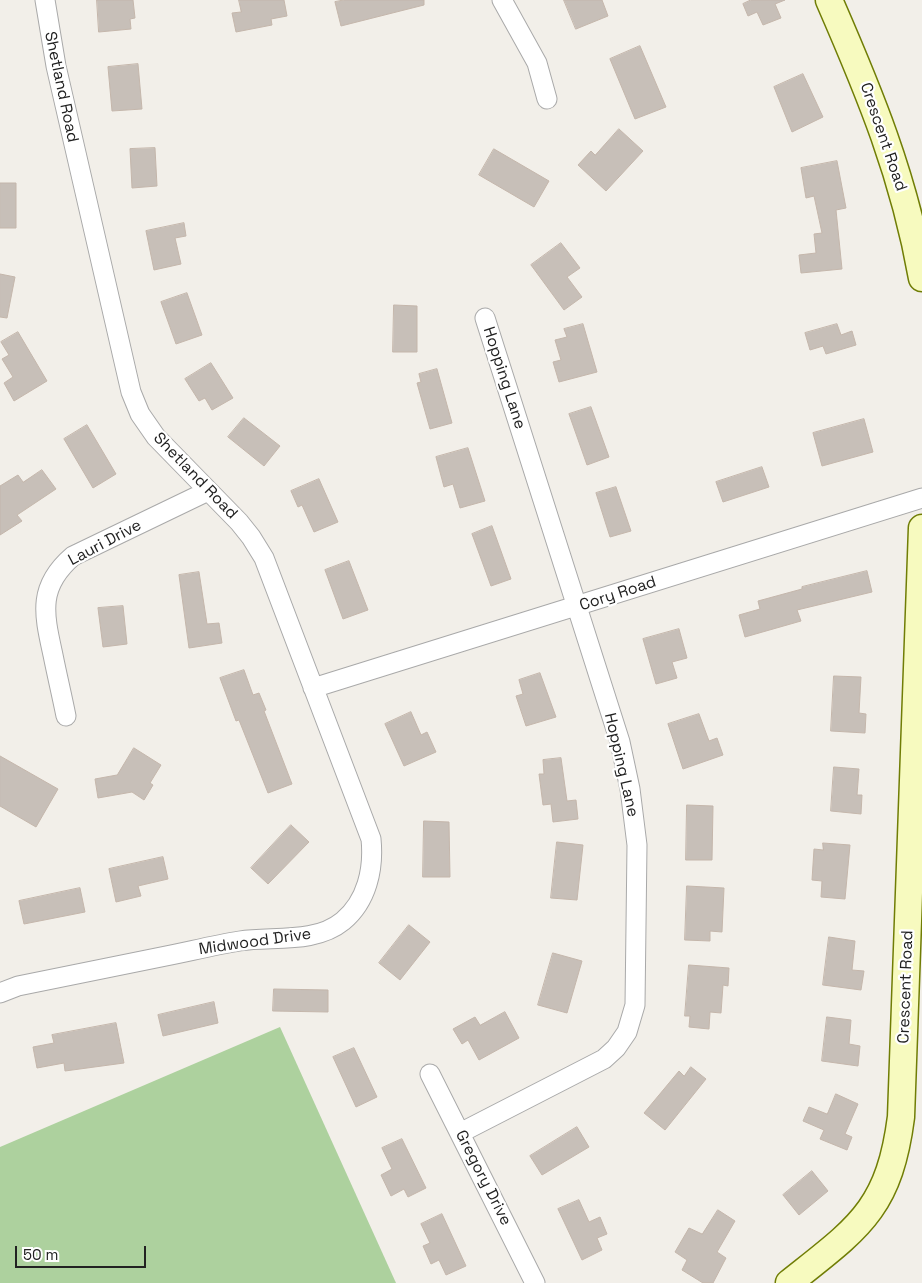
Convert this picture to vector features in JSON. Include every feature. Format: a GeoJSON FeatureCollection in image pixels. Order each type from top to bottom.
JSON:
{"type":"FeatureCollection","features":[{"type":"Feature","properties":{"kind":"street","name":"Shetland Road"},"geometry":{"type":"LineString","coordinates":[[45,0],[56,66],[131,392],[140,414],[156,438],[252,537],[264,558],[353,793]]}},
{"type":"Feature","properties":{"kind":"street"},"geometry":{"type":"LineString","coordinates":[[502,0],[537,63],[547,99]]}},
{"type":"Feature","properties":{"kind":"street","name":"Crescent Road"},"geometry":{"type":"LineString","coordinates":[[829,0],[886,135],[915,241],[922,278]]}},
{"type":"Feature","properties":{"kind":"street","name":"Hopping Lane"},"geometry":{"type":"LineString","coordinates":[[460,1133],[604,1059],[616,1048],[627,1032],[633,1017],[637,845],[630,789],[620,742],[485,318]]}},
{"type":"Feature","properties":{"kind":"street","name":"Lauri Drive"},"geometry":{"type":"LineString","coordinates":[[66,716],[46,623],[46,595],[60,567],[73,556],[208,491]]}},
{"type":"Feature","properties":{"kind":"street","name":"Cory Road"},"geometry":{"type":"LineString","coordinates":[[313,688],[922,498]]}},
{"type":"Feature","properties":{"kind":"street","name":"Crescent Road"},"geometry":{"type":"LineString","coordinates":[[789,1283],[829,1251],[869,1213],[889,1176],[896,1149],[900,1117],[922,528]]}},
{"type":"Feature","properties":{"kind":"street","name":"Midwood Drive"},"geometry":{"type":"LineString","coordinates":[[0,993],[18,986],[240,941],[304,937],[323,932],[342,922],[356,907],[365,890],[370,875],[372,855],[371,839],[353,793]]}},
{"type":"Feature","properties":{"kind":"street","name":"Gregory Drive"},"geometry":{"type":"LineString","coordinates":[[430,1074],[535,1283]]}},
{"type":"Feature","properties":{"kind":"green space"},"geometry":{"type":"Polygon","coordinates":[[[280,1027],[396,1283],[0,1283],[0,1147],[280,1027]]]}},
{"type":"Feature","properties":{"kind":"building"},"geometry":{"type":"Polygon","coordinates":[[[97,0],[133,0],[135,18],[130,19],[131,29],[99,32],[97,0]]]}},
{"type":"Feature","properties":{"kind":"building"},"geometry":{"type":"Polygon","coordinates":[[[239,0],[284,0],[287,16],[271,19],[272,25],[236,32],[232,13],[241,12],[239,0]]]}},
{"type":"Feature","properties":{"kind":"building"},"geometry":{"type":"Polygon","coordinates":[[[344,0],[424,0],[424,5],[341,26],[335,2],[344,0]]]}},
{"type":"Feature","properties":{"kind":"building"},"geometry":{"type":"Polygon","coordinates":[[[564,0],[602,0],[608,16],[576,29],[564,0]]]}},
{"type":"Feature","properties":{"kind":"building"},"geometry":{"type":"Polygon","coordinates":[[[751,0],[785,0],[775,4],[781,18],[763,25],[757,12],[748,16],[743,4],[751,0]]]}},
{"type":"Feature","properties":{"kind":"building"},"geometry":{"type":"Polygon","coordinates":[[[640,46],[666,107],[635,119],[610,59],[640,46]]]}},
{"type":"Feature","properties":{"kind":"building"},"geometry":{"type":"Polygon","coordinates":[[[138,64],[142,109],[112,111],[108,67],[138,64]]]}},
{"type":"Feature","properties":{"kind":"building"},"geometry":{"type":"Polygon","coordinates":[[[803,74],[823,117],[792,132],[774,87],[803,74]]]}},
{"type":"Feature","properties":{"kind":"building"},"geometry":{"type":"Polygon","coordinates":[[[619,129],[643,151],[606,191],[578,165],[591,151],[595,155],[619,129]]]}},
{"type":"Feature","properties":{"kind":"building"},"geometry":{"type":"Polygon","coordinates":[[[155,148],[157,186],[132,188],[130,149],[155,148]]]}},
{"type":"Feature","properties":{"kind":"building"},"geometry":{"type":"Polygon","coordinates":[[[494,149],[549,181],[534,207],[479,175],[494,149]]]}},
{"type":"Feature","properties":{"kind":"building"},"geometry":{"type":"Polygon","coordinates":[[[837,161],[846,208],[836,210],[842,269],[801,273],[799,255],[816,253],[814,234],[822,233],[814,196],[806,198],[801,168],[837,161]]]}},
{"type":"Feature","properties":{"kind":"building"},"geometry":{"type":"Polygon","coordinates":[[[0,183],[16,183],[16,228],[0,228],[0,183]]]}},
{"type":"Feature","properties":{"kind":"building"},"geometry":{"type":"Polygon","coordinates":[[[184,223],[186,236],[175,238],[181,264],[154,270],[146,231],[184,223]]]}},
{"type":"Feature","properties":{"kind":"building"},"geometry":{"type":"Polygon","coordinates":[[[561,243],[580,268],[567,277],[582,297],[564,310],[531,265],[561,243]]]}},
{"type":"Feature","properties":{"kind":"building"},"geometry":{"type":"Polygon","coordinates":[[[0,274],[15,277],[7,318],[0,317],[0,274]]]}},
{"type":"Feature","properties":{"kind":"building"},"geometry":{"type":"Polygon","coordinates":[[[187,293],[202,335],[176,344],[161,302],[187,293]]]}},
{"type":"Feature","properties":{"kind":"building"},"geometry":{"type":"Polygon","coordinates":[[[394,305],[417,306],[417,352],[393,352],[394,305]]]}},
{"type":"Feature","properties":{"kind":"building"},"geometry":{"type":"Polygon","coordinates":[[[583,324],[597,372],[559,382],[553,362],[561,360],[555,340],[567,337],[564,329],[583,324]]]}},
{"type":"Feature","properties":{"kind":"building"},"geometry":{"type":"Polygon","coordinates":[[[837,324],[841,335],[852,331],[856,345],[826,354],[823,346],[810,350],[805,333],[837,324]]]}},
{"type":"Feature","properties":{"kind":"building"},"geometry":{"type":"Polygon","coordinates":[[[18,332],[47,381],[14,401],[4,383],[13,377],[2,359],[9,355],[1,342],[18,332]]]}},
{"type":"Feature","properties":{"kind":"building"},"geometry":{"type":"Polygon","coordinates":[[[211,363],[233,398],[212,410],[205,398],[199,401],[185,379],[211,363]]]}},
{"type":"Feature","properties":{"kind":"building"},"geometry":{"type":"Polygon","coordinates":[[[437,369],[452,423],[430,429],[417,383],[421,382],[419,374],[437,369]]]}},
{"type":"Feature","properties":{"kind":"building"},"geometry":{"type":"Polygon","coordinates":[[[591,407],[609,457],[587,465],[569,414],[591,407]]]}},
{"type":"Feature","properties":{"kind":"building"},"geometry":{"type":"Polygon","coordinates":[[[244,418],[280,446],[264,466],[228,437],[244,418]]]}},
{"type":"Feature","properties":{"kind":"building"},"geometry":{"type":"Polygon","coordinates":[[[864,419],[873,452],[822,466],[813,433],[864,419]]]}},
{"type":"Feature","properties":{"kind":"building"},"geometry":{"type":"Polygon","coordinates":[[[87,425],[116,474],[93,488],[64,439],[87,425]]]}},
{"type":"Feature","properties":{"kind":"building"},"geometry":{"type":"Polygon","coordinates":[[[468,448],[485,501],[460,508],[453,484],[444,487],[436,457],[468,448]]]}},
{"type":"Feature","properties":{"kind":"building"},"geometry":{"type":"Polygon","coordinates":[[[762,467],[769,487],[723,502],[716,482],[762,467]]]}},
{"type":"Feature","properties":{"kind":"building"},"geometry":{"type":"Polygon","coordinates":[[[42,470],[56,489],[17,515],[22,521],[0,535],[0,486],[18,475],[23,482],[42,470]]]}},
{"type":"Feature","properties":{"kind":"building"},"geometry":{"type":"Polygon","coordinates":[[[319,479],[338,522],[314,532],[302,505],[298,507],[291,491],[319,479]]]}},
{"type":"Feature","properties":{"kind":"building"},"geometry":{"type":"Polygon","coordinates":[[[616,487],[631,531],[610,537],[596,493],[616,487]]]}},
{"type":"Feature","properties":{"kind":"building"},"geometry":{"type":"Polygon","coordinates":[[[492,526],[511,579],[491,586],[472,534],[492,526]]]}},
{"type":"Feature","properties":{"kind":"building"},"geometry":{"type":"Polygon","coordinates":[[[349,561],[368,610],[343,619],[325,570],[349,561]]]}},
{"type":"Feature","properties":{"kind":"building"},"geometry":{"type":"Polygon","coordinates":[[[867,571],[872,592],[797,610],[801,621],[745,637],[739,615],[760,609],[758,601],[802,589],[802,587],[867,571]]]}},
{"type":"Feature","properties":{"kind":"building"},"geometry":{"type":"Polygon","coordinates":[[[199,572],[207,624],[219,623],[222,643],[189,648],[179,575],[199,572]]]}},
{"type":"Feature","properties":{"kind":"building"},"geometry":{"type":"Polygon","coordinates":[[[123,606],[127,644],[103,647],[98,608],[123,606]]]}},
{"type":"Feature","properties":{"kind":"building"},"geometry":{"type":"Polygon","coordinates":[[[679,629],[687,658],[672,662],[677,678],[656,684],[643,639],[679,629]]]}},
{"type":"Feature","properties":{"kind":"building"},"geometry":{"type":"Polygon","coordinates":[[[244,670],[253,695],[259,693],[292,784],[268,793],[239,720],[236,721],[220,678],[244,670]]]}},
{"type":"Feature","properties":{"kind":"building"},"geometry":{"type":"Polygon","coordinates":[[[540,673],[556,717],[526,726],[516,696],[523,694],[519,680],[540,673]]]}},
{"type":"Feature","properties":{"kind":"building"},"geometry":{"type":"Polygon","coordinates":[[[834,676],[861,677],[859,713],[866,714],[865,733],[831,731],[834,676]]]}},
{"type":"Feature","properties":{"kind":"building"},"geometry":{"type":"Polygon","coordinates":[[[411,712],[421,735],[427,732],[436,752],[404,766],[385,724],[411,712]]]}},
{"type":"Feature","properties":{"kind":"building"},"geometry":{"type":"Polygon","coordinates":[[[699,714],[709,741],[717,738],[723,755],[683,769],[668,724],[699,714]]]}},
{"type":"Feature","properties":{"kind":"building"},"geometry":{"type":"Polygon","coordinates":[[[134,748],[161,765],[150,783],[153,785],[144,800],[132,792],[98,798],[95,779],[117,775],[134,748]]]}},
{"type":"Feature","properties":{"kind":"building"},"geometry":{"type":"Polygon","coordinates":[[[0,756],[58,789],[36,827],[0,806],[0,756]]]}},
{"type":"Feature","properties":{"kind":"building"},"geometry":{"type":"Polygon","coordinates":[[[561,758],[567,801],[576,800],[578,819],[553,822],[551,804],[543,805],[539,774],[544,774],[543,760],[561,758]]]}},
{"type":"Feature","properties":{"kind":"building"},"geometry":{"type":"Polygon","coordinates":[[[834,767],[859,769],[857,795],[862,795],[861,814],[831,811],[834,767]]]}},
{"type":"Feature","properties":{"kind":"building"},"geometry":{"type":"Polygon","coordinates":[[[687,805],[713,806],[712,860],[686,860],[687,805]]]}},
{"type":"Feature","properties":{"kind":"building"},"geometry":{"type":"Polygon","coordinates":[[[424,821],[449,822],[450,877],[423,877],[424,821]]]}},
{"type":"Feature","properties":{"kind":"building"},"geometry":{"type":"Polygon","coordinates":[[[291,825],[309,842],[268,884],[251,868],[291,825]]]}},
{"type":"Feature","properties":{"kind":"building"},"geometry":{"type":"Polygon","coordinates":[[[557,842],[583,845],[577,900],[551,898],[557,842]]]}},
{"type":"Feature","properties":{"kind":"building"},"geometry":{"type":"Polygon","coordinates":[[[823,843],[850,845],[845,899],[821,897],[822,881],[812,880],[814,849],[823,850],[823,843]]]}},
{"type":"Feature","properties":{"kind":"building"},"geometry":{"type":"Polygon","coordinates":[[[163,857],[168,879],[138,886],[141,896],[116,902],[109,869],[163,857]]]}},
{"type":"Feature","properties":{"kind":"building"},"geometry":{"type":"Polygon","coordinates":[[[687,886],[724,888],[722,932],[710,931],[710,941],[685,940],[687,886]]]}},
{"type":"Feature","properties":{"kind":"building"},"geometry":{"type":"Polygon","coordinates":[[[80,888],[85,912],[24,924],[19,901],[80,888]]]}},
{"type":"Feature","properties":{"kind":"building"},"geometry":{"type":"Polygon","coordinates":[[[409,925],[430,942],[400,980],[379,963],[409,925]]]}},
{"type":"Feature","properties":{"kind":"building"},"geometry":{"type":"Polygon","coordinates":[[[829,937],[855,941],[852,970],[864,971],[861,990],[823,985],[829,937]]]}},
{"type":"Feature","properties":{"kind":"building"},"geometry":{"type":"Polygon","coordinates":[[[553,953],[582,961],[567,1013],[538,1005],[553,953]]]}},
{"type":"Feature","properties":{"kind":"building"},"geometry":{"type":"Polygon","coordinates":[[[689,965],[729,968],[728,986],[723,985],[721,1013],[710,1012],[709,1029],[689,1027],[690,1016],[685,1016],[689,965]]]}},
{"type":"Feature","properties":{"kind":"building"},"geometry":{"type":"Polygon","coordinates":[[[274,989],[328,990],[328,1012],[273,1011],[274,989]]]}},
{"type":"Feature","properties":{"kind":"building"},"geometry":{"type":"Polygon","coordinates":[[[214,1002],[218,1023],[163,1036],[158,1015],[214,1002]]]}},
{"type":"Feature","properties":{"kind":"building"},"geometry":{"type":"Polygon","coordinates":[[[505,1012],[519,1038],[479,1060],[468,1040],[462,1044],[453,1029],[475,1017],[480,1025],[505,1012]]]}},
{"type":"Feature","properties":{"kind":"building"},"geometry":{"type":"Polygon","coordinates":[[[827,1017],[851,1020],[849,1044],[860,1046],[858,1066],[822,1061],[827,1017]]]}},
{"type":"Feature","properties":{"kind":"building"},"geometry":{"type":"Polygon","coordinates":[[[116,1023],[124,1063],[65,1071],[64,1063],[37,1068],[33,1047],[54,1043],[52,1035],[116,1023]]]}},
{"type":"Feature","properties":{"kind":"building"},"geometry":{"type":"Polygon","coordinates":[[[354,1048],[377,1097],[356,1107],[333,1057],[354,1048]]]}},
{"type":"Feature","properties":{"kind":"building"},"geometry":{"type":"Polygon","coordinates":[[[691,1067],[706,1079],[665,1130],[644,1113],[679,1071],[684,1076],[691,1067]]]}},
{"type":"Feature","properties":{"kind":"building"},"geometry":{"type":"Polygon","coordinates":[[[836,1094],[858,1104],[845,1134],[852,1137],[847,1150],[820,1139],[824,1130],[803,1121],[809,1107],[827,1114],[836,1094]]]}},
{"type":"Feature","properties":{"kind":"building"},"geometry":{"type":"Polygon","coordinates":[[[577,1127],[589,1147],[542,1175],[530,1156],[577,1127]]]}},
{"type":"Feature","properties":{"kind":"building"},"geometry":{"type":"Polygon","coordinates":[[[402,1139],[426,1188],[408,1197],[404,1189],[391,1196],[381,1175],[392,1169],[382,1148],[402,1139]]]}},
{"type":"Feature","properties":{"kind":"building"},"geometry":{"type":"Polygon","coordinates":[[[812,1171],[828,1191],[799,1215],[783,1195],[812,1171]]]}},
{"type":"Feature","properties":{"kind":"building"},"geometry":{"type":"Polygon","coordinates":[[[579,1200],[589,1222],[600,1217],[607,1234],[597,1238],[602,1250],[582,1260],[558,1209],[579,1200]]]}},
{"type":"Feature","properties":{"kind":"building"},"geometry":{"type":"Polygon","coordinates":[[[718,1210],[735,1221],[717,1252],[726,1258],[713,1283],[703,1283],[682,1270],[687,1260],[675,1252],[689,1228],[702,1234],[718,1210]]]}},
{"type":"Feature","properties":{"kind":"building"},"geometry":{"type":"Polygon","coordinates":[[[442,1214],[466,1266],[446,1275],[439,1260],[431,1264],[423,1246],[430,1243],[421,1224],[442,1214]]]}}]}
